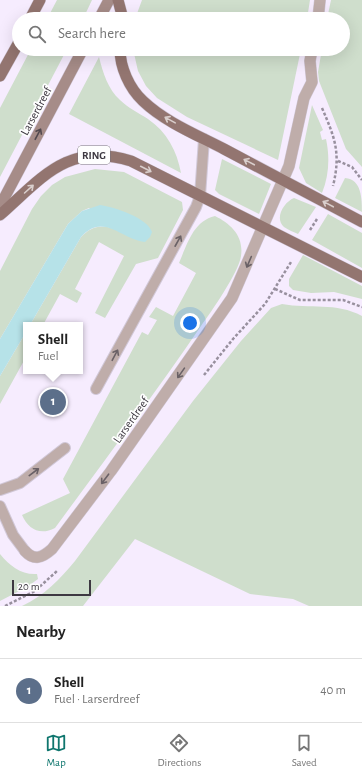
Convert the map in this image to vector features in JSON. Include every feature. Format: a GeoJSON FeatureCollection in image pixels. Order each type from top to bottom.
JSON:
{"type":"FeatureCollection","features":[{"type":"Feature","properties":{"kind":"main road"},"geometry":{"type":"LineString","coordinates":[[34,12],[40,0]]}},
{"type":"Feature","properties":{"kind":"main road"},"geometry":{"type":"LineString","coordinates":[[103,12],[109,0]]}},
{"type":"Feature","properties":{"kind":"main road"},"geometry":{"type":"LineString","coordinates":[[118,0],[121,12]]}},
{"type":"Feature","properties":{"kind":"main road"},"geometry":{"type":"LineString","coordinates":[[0,76],[12,55]]}},
{"type":"Feature","properties":{"kind":"main road","name":"Larserdreef"},"geometry":{"type":"LineString","coordinates":[[0,206],[79,56]]}},
{"type":"Feature","properties":{"kind":"main road"},"geometry":{"type":"LineString","coordinates":[[121,56],[128,79],[142,100],[166,118],[362,222]]}},
{"type":"Feature","properties":{"kind":"main road","name":"RING"},"geometry":{"type":"LineString","coordinates":[[0,215],[51,170],[72,159],[100,154],[115,156],[131,161],[362,276]]}},
{"type":"Feature","properties":{"kind":"street"},"geometry":{"type":"LineString","coordinates":[[319,12],[320,0]]}},
{"type":"Feature","properties":{"kind":"street"},"geometry":{"type":"LineString","coordinates":[[311,56],[312,82]]}},
{"type":"Feature","properties":{"kind":"street","name":"Larserdreef"},"geometry":{"type":"LineString","coordinates":[[24,550],[35,558],[45,555],[111,471],[227,307],[242,277],[284,180],[289,166],[304,98],[312,82]]}},
{"type":"Feature","properties":{"kind":"lane"},"geometry":{"type":"LineString","coordinates":[[96,389],[188,223],[200,196],[204,139]]}},
{"type":"Feature","properties":{"kind":"lane"},"geometry":{"type":"LineString","coordinates":[[0,490],[20,483],[65,448]]}},
{"type":"Feature","properties":{"kind":"lane","name":"Larserdreef"},"geometry":{"type":"LineString","coordinates":[[0,506],[13,535],[24,550]]}},
{"type":"Feature","properties":{"kind":"path"},"geometry":{"type":"LineString","coordinates":[[312,82],[331,130],[338,161],[331,191]]}},
{"type":"Feature","properties":{"kind":"path"},"geometry":{"type":"LineString","coordinates":[[338,161],[352,167],[362,180]]}},
{"type":"Feature","properties":{"kind":"path"},"geometry":{"type":"LineString","coordinates":[[308,233],[319,216]]}},
{"type":"Feature","properties":{"kind":"path"},"geometry":{"type":"LineString","coordinates":[[275,289],[300,300],[343,300],[362,307]]}},
{"type":"Feature","properties":{"kind":"shaded area"},"geometry":{"type":"Polygon","coordinates":[[[57,0],[92,0],[86,12],[51,12],[57,0]]]}},
{"type":"Feature","properties":{"kind":"shaded area"},"geometry":{"type":"Polygon","coordinates":[[[142,0],[310,0],[308,12],[138,12],[142,0]]]}},
{"type":"Feature","properties":{"kind":"shaded area"},"geometry":{"type":"Polygon","coordinates":[[[331,0],[362,0],[362,167],[346,149],[319,81],[318,72],[321,56],[350,56],[350,12],[328,12],[331,0]]]}},
{"type":"Feature","properties":{"kind":"shaded area"},"geometry":{"type":"Polygon","coordinates":[[[27,56],[63,56],[0,177],[0,108],[27,56]]]}},
{"type":"Feature","properties":{"kind":"shaded area"},"geometry":{"type":"Polygon","coordinates":[[[135,56],[300,56],[278,160],[187,117],[157,98],[146,86],[138,71],[135,56]]]}},
{"type":"Feature","properties":{"kind":"shaded area"},"geometry":{"type":"Polygon","coordinates":[[[99,57],[106,80],[116,96],[126,106],[155,124],[166,136],[177,157],[181,173],[69,114],[99,57]]]}},
{"type":"Feature","properties":{"kind":"shaded area"},"geometry":{"type":"Polygon","coordinates":[[[312,105],[323,130],[320,132],[322,140],[326,139],[328,153],[327,173],[322,193],[306,183],[299,168],[312,105]]]}},
{"type":"Feature","properties":{"kind":"shaded area"},"geometry":{"type":"Polygon","coordinates":[[[222,159],[271,184],[259,214],[219,194],[215,190],[222,159]]]}},
{"type":"Feature","properties":{"kind":"shaded area"},"geometry":{"type":"Polygon","coordinates":[[[95,169],[124,172],[182,202],[183,210],[158,258],[136,264],[105,318],[95,313],[124,256],[99,242],[75,289],[82,293],[77,303],[60,294],[45,322],[32,322],[81,237],[96,227],[109,227],[114,229],[89,208],[82,211],[68,224],[0,339],[0,271],[32,209],[41,196],[52,185],[65,177],[95,169]]]}},
{"type":"Feature","properties":{"kind":"shaded area"},"geometry":{"type":"Polygon","coordinates":[[[345,178],[351,179],[358,186],[362,202],[362,212],[335,198],[345,178]]]}},
{"type":"Feature","properties":{"kind":"shaded area"},"geometry":{"type":"Polygon","coordinates":[[[294,198],[316,207],[298,234],[284,227],[280,219],[280,215],[284,207],[294,198]]]}},
{"type":"Feature","properties":{"kind":"shaded area"},"geometry":{"type":"Polygon","coordinates":[[[100,205],[113,208],[130,214],[144,222],[152,232],[150,237],[145,242],[136,240],[105,227],[97,227],[89,230],[81,237],[32,322],[23,322],[23,337],[0,376],[0,339],[68,224],[82,211],[100,205]]]}},
{"type":"Feature","properties":{"kind":"shaded area"},"geometry":{"type":"Polygon","coordinates":[[[328,214],[362,233],[362,268],[312,240],[328,214]]]}},
{"type":"Feature","properties":{"kind":"shaded area"},"geometry":{"type":"Polygon","coordinates":[[[215,216],[231,227],[235,232],[240,242],[241,249],[239,263],[224,292],[129,428],[55,528],[44,531],[35,530],[28,524],[22,515],[70,493],[63,479],[142,332],[148,335],[157,320],[149,317],[156,307],[173,316],[196,273],[179,263],[196,228],[207,219],[215,216]]]}},
{"type":"Feature","properties":{"kind":"shaded area"},"geometry":{"type":"Polygon","coordinates":[[[303,255],[362,286],[362,299],[334,292],[311,293],[293,290],[289,286],[289,279],[303,255]]]}},
{"type":"Feature","properties":{"kind":"shaded area"},"geometry":{"type":"Polygon","coordinates":[[[282,304],[333,307],[362,316],[362,606],[309,606],[293,599],[250,594],[135,539],[83,606],[22,606],[45,592],[69,568],[193,401],[241,341],[271,308],[282,304]]]}},
{"type":"Feature","properties":{"kind":"shaded area"},"geometry":{"type":"Polygon","coordinates":[[[23,337],[23,362],[0,404],[0,376],[23,337]]]}},
{"type":"Feature","properties":{"kind":"shaded area"},"geometry":{"type":"Polygon","coordinates":[[[0,554],[16,569],[26,573],[37,574],[38,579],[27,587],[0,601],[0,554]]]}},
{"type":"Feature","properties":{"kind":"place","name":"Shell"},"geometry":{"type":"Point","coordinates":[53,402]}}]}
